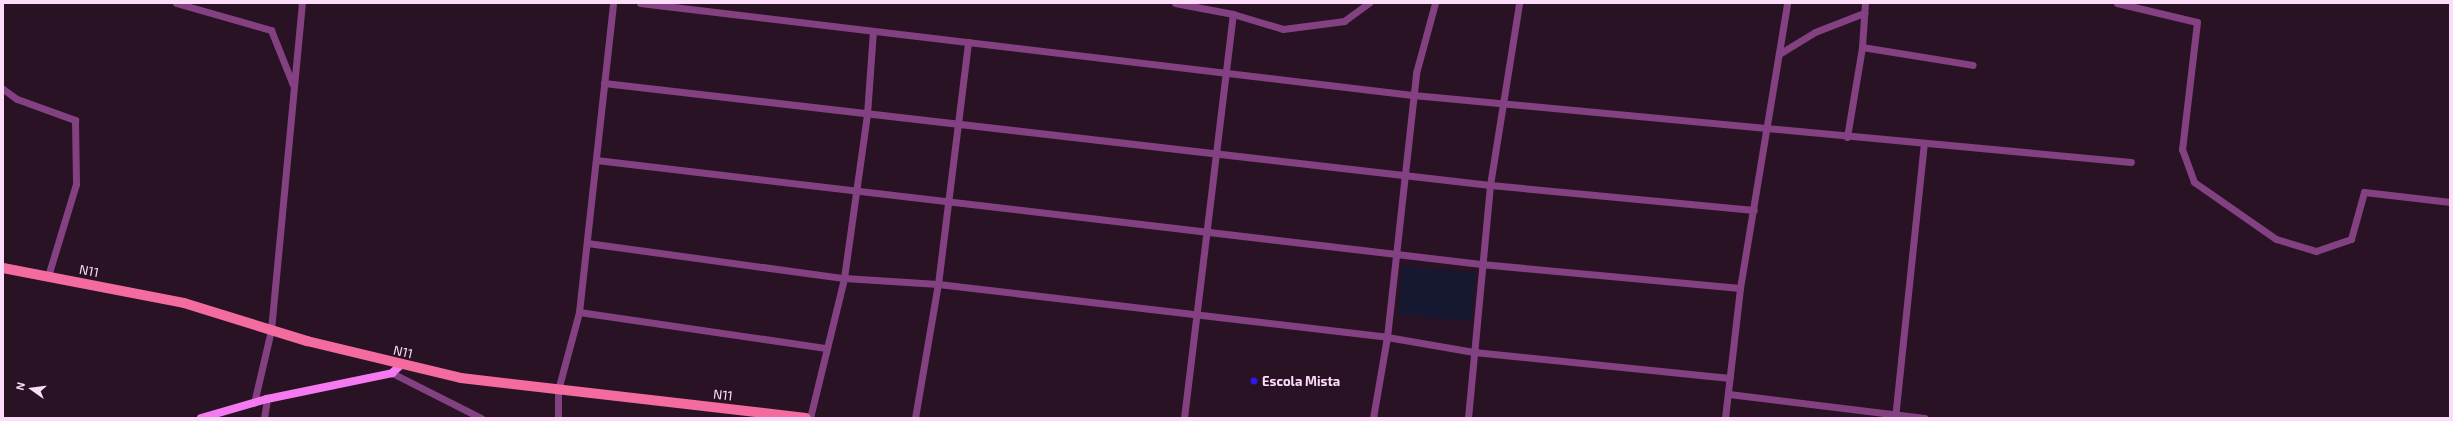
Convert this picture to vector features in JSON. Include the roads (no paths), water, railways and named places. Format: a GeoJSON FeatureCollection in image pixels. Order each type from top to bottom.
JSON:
{"type":"FeatureCollection","features":[{"type":"Feature","properties":{"kind":"main road","name":"N11"},"geometry":{"type":"LineString","coordinates":[[3,268],[184,303],[271,330],[401,365],[461,378],[806,418]]}},
{"type":"Feature","properties":{"kind":"main road"},"geometry":{"type":"LineString","coordinates":[[201,418],[266,399],[392,373],[401,365]]}},
{"type":"Feature","properties":{"kind":"street"},"geometry":{"type":"LineString","coordinates":[[176,3],[271,30],[293,87]]}},
{"type":"Feature","properties":{"kind":"street"},"geometry":{"type":"LineString","coordinates":[[254,403],[271,330],[302,3]]}},
{"type":"Feature","properties":{"kind":"street"},"geometry":{"type":"LineString","coordinates":[[558,418],[558,390],[579,312],[613,3]]}},
{"type":"Feature","properties":{"kind":"street"},"geometry":{"type":"LineString","coordinates":[[640,3],[1413,95],[1503,100],[1768,130],[2131,162]]}},
{"type":"Feature","properties":{"kind":"street"},"geometry":{"type":"LineString","coordinates":[[1174,3],[1234,14],[1283,29],[1344,21],[1369,3]]}},
{"type":"Feature","properties":{"kind":"street"},"geometry":{"type":"LineString","coordinates":[[1373,418],[1387,337],[1413,95],[1435,3]]}},
{"type":"Feature","properties":{"kind":"street"},"geometry":{"type":"LineString","coordinates":[[1468,418],[1481,264],[1490,185],[1519,3]]}},
{"type":"Feature","properties":{"kind":"street"},"geometry":{"type":"LineString","coordinates":[[1725,418],[1729,394],[1740,288],[1768,130],[1787,3]]}},
{"type":"Feature","properties":{"kind":"street"},"geometry":{"type":"LineString","coordinates":[[1847,137],[1862,48],[1865,3]]}},
{"type":"Feature","properties":{"kind":"street"},"geometry":{"type":"LineString","coordinates":[[2116,3],[2197,22],[2182,149],[2194,182],[2276,239],[2316,251],[2351,239],[2364,192],[2450,202]]}},
{"type":"Feature","properties":{"kind":"street"},"geometry":{"type":"LineString","coordinates":[[1779,54],[1815,32],[1864,13]]}},
{"type":"Feature","properties":{"kind":"street"},"geometry":{"type":"LineString","coordinates":[[1184,418],[1234,14]]}},
{"type":"Feature","properties":{"kind":"street"},"geometry":{"type":"LineString","coordinates":[[810,418],[844,278],[855,190],[867,114],[873,31]]}},
{"type":"Feature","properties":{"kind":"street"},"geometry":{"type":"LineString","coordinates":[[915,418],[938,284],[968,42]]}},
{"type":"Feature","properties":{"kind":"street"},"geometry":{"type":"LineString","coordinates":[[1862,48],[1973,65]]}},
{"type":"Feature","properties":{"kind":"street"},"geometry":{"type":"LineString","coordinates":[[604,83],[1490,185],[1754,210]]}},
{"type":"Feature","properties":{"kind":"street"},"geometry":{"type":"LineString","coordinates":[[3,89],[17,99],[75,120],[76,184],[48,276]]}},
{"type":"Feature","properties":{"kind":"street"},"geometry":{"type":"LineString","coordinates":[[1895,416],[1924,144]]}},
{"type":"Feature","properties":{"kind":"street"},"geometry":{"type":"LineString","coordinates":[[596,160],[1481,264],[1740,288]]}},
{"type":"Feature","properties":{"kind":"street"},"geometry":{"type":"LineString","coordinates":[[587,243],[844,278],[938,284],[1387,337],[1474,352],[1730,378]]}},
{"type":"Feature","properties":{"kind":"street"},"geometry":{"type":"LineString","coordinates":[[579,312],[826,348]]}},
{"type":"Feature","properties":{"kind":"street"},"geometry":{"type":"LineString","coordinates":[[392,373],[481,418]]}},
{"type":"Feature","properties":{"kind":"street"},"geometry":{"type":"LineString","coordinates":[[1729,394],[1895,416],[1925,418]]}},
{"type":"Feature","properties":{"kind":"street"},"geometry":{"type":"LineString","coordinates":[[264,418],[266,399]]}},
{"type":"Feature","properties":{"kind":"place","name":"Escola Mista"},"geometry":{"type":"Point","coordinates":[1254,381]}}]}
